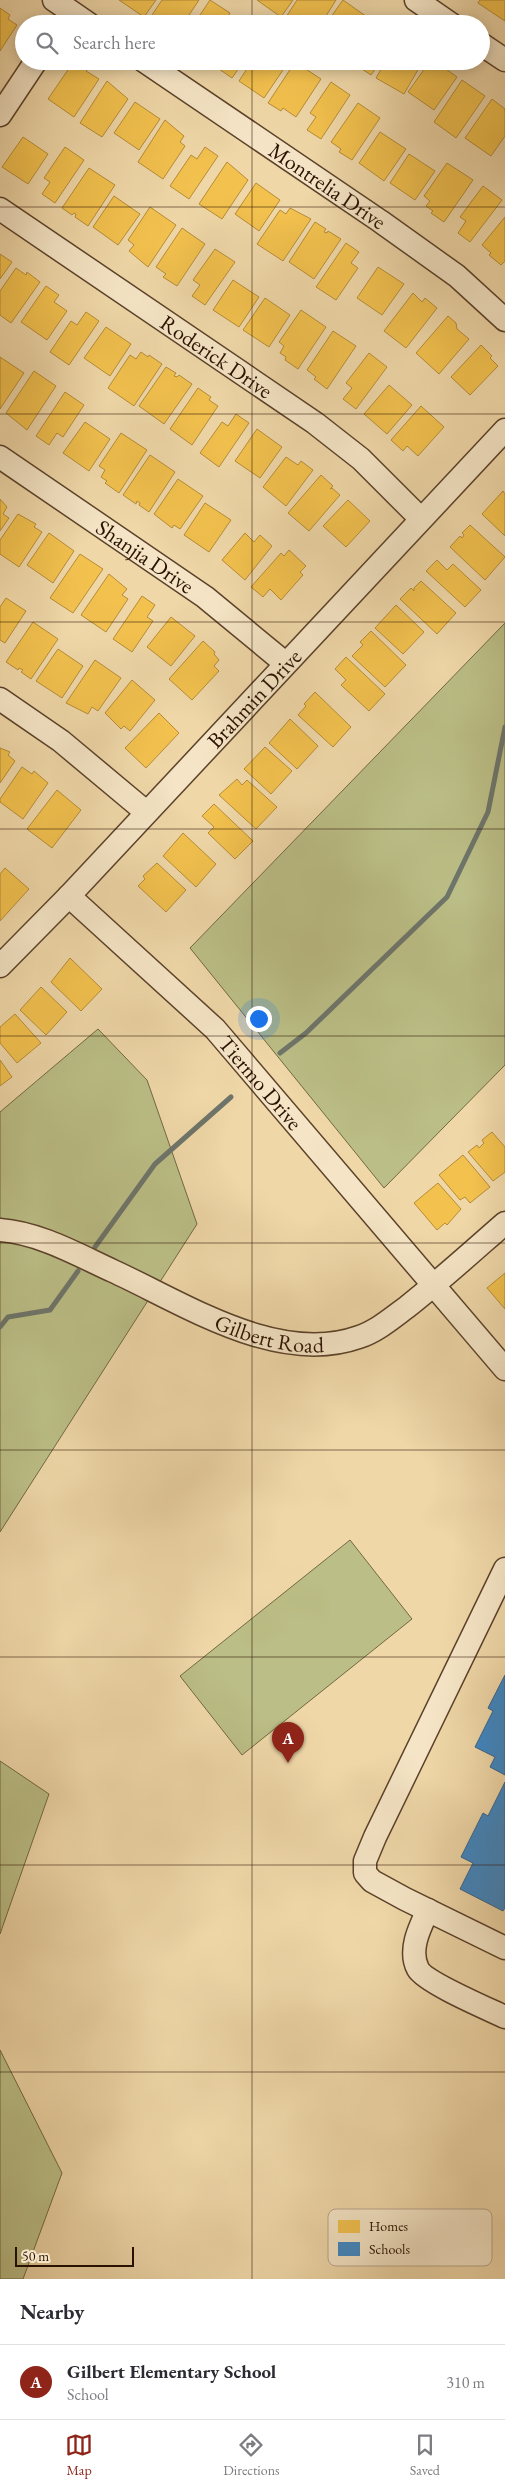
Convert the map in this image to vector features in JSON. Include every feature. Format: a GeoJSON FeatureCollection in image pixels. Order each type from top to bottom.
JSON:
{"type":"FeatureCollection","features":[{"type":"Feature","properties":{"kind":"street"},"geometry":{"type":"LineString","coordinates":[[416,0],[438,15]]}},
{"type":"Feature","properties":{"kind":"street"},"geometry":{"type":"LineString","coordinates":[[490,50],[505,60]]}},
{"type":"Feature","properties":{"kind":"street"},"geometry":{"type":"LineString","coordinates":[[0,115],[30,70]]}},
{"type":"Feature","properties":{"kind":"street","name":"Montrelia Drive"},"geometry":{"type":"LineString","coordinates":[[157,70],[388,226],[457,276],[505,320]]}},
{"type":"Feature","properties":{"kind":"street","name":"Roderick Drive"},"geometry":{"type":"LineString","coordinates":[[0,209],[315,422],[361,459],[421,519]]}},
{"type":"Feature","properties":{"kind":"street","name":"Brahmin Drive"},"geometry":{"type":"LineString","coordinates":[[0,966],[69,896],[505,430]]}},
{"type":"Feature","properties":{"kind":"street","name":"Shanjia Drive"},"geometry":{"type":"LineString","coordinates":[[0,457],[205,597],[285,663]]}},
{"type":"Feature","properties":{"kind":"street"},"geometry":{"type":"LineString","coordinates":[[0,699],[61,741],[146,812]]}},
{"type":"Feature","properties":{"kind":"street","name":"Tiermo Drive"},"geometry":{"type":"LineString","coordinates":[[69,896],[216,1029],[434,1286]]}},
{"type":"Feature","properties":{"kind":"street","name":"Gilbert Road"},"geometry":{"type":"LineString","coordinates":[[0,1230],[37,1238],[58,1246],[155,1290],[210,1318],[254,1334],[292,1343],[329,1344],[360,1337],[385,1323],[434,1286],[505,1223]]}},
{"type":"Feature","properties":{"kind":"street"},"geometry":{"type":"LineString","coordinates":[[434,1286],[505,1368]]}},
{"type":"Feature","properties":{"kind":"street"},"geometry":{"type":"LineString","coordinates":[[505,1569],[365,1861],[365,1873],[372,1882],[505,1948]]}},
{"type":"Feature","properties":{"kind":"street"},"geometry":{"type":"LineString","coordinates":[[428,1910],[418,1933],[414,1951],[418,1969],[431,1980],[505,2017]]}},
{"type":"Feature","properties":{"kind":"green space"},"geometry":{"type":"Polygon","coordinates":[[[505,623],[505,1065],[384,1188],[190,948],[505,623]]]}},
{"type":"Feature","properties":{"kind":"green space"},"geometry":{"type":"Polygon","coordinates":[[[98,1029],[147,1080],[197,1224],[0,1532],[0,1112],[98,1029]]]}},
{"type":"Feature","properties":{"kind":"green space"},"geometry":{"type":"Polygon","coordinates":[[[350,1540],[412,1619],[242,1755],[180,1676],[350,1540]]]}},
{"type":"Feature","properties":{"kind":"green space"},"geometry":{"type":"Polygon","coordinates":[[[0,1761],[49,1794],[0,1934],[0,1761]]]}},
{"type":"Feature","properties":{"kind":"green space"},"geometry":{"type":"Polygon","coordinates":[[[0,2050],[62,2173],[23,2279],[0,2279],[0,2050]]]}},
{"type":"Feature","properties":{"kind":"building: Homes"},"geometry":{"type":"Polygon","coordinates":[[[119,0],[156,0],[145,15],[141,15],[119,0]]]}},
{"type":"Feature","properties":{"kind":"building: Homes"},"geometry":{"type":"Polygon","coordinates":[[[162,0],[199,0],[189,15],[152,15],[162,0]]]}},
{"type":"Feature","properties":{"kind":"building: Homes"},"geometry":{"type":"Polygon","coordinates":[[[210,0],[230,13],[229,15],[200,15],[210,0]]]}},
{"type":"Feature","properties":{"kind":"building: Homes"},"geometry":{"type":"Polygon","coordinates":[[[257,0],[293,0],[282,15],[278,15],[257,0]]]}},
{"type":"Feature","properties":{"kind":"building: Homes"},"geometry":{"type":"Polygon","coordinates":[[[297,0],[336,0],[327,15],[287,15],[297,0]]]}},
{"type":"Feature","properties":{"kind":"building: Homes"},"geometry":{"type":"Polygon","coordinates":[[[343,0],[364,15],[332,15],[343,0]]]}},
{"type":"Feature","properties":{"kind":"building: Homes"},"geometry":{"type":"Polygon","coordinates":[[[480,0],[505,0],[505,21],[478,3],[480,0]]]}},
{"type":"Feature","properties":{"kind":"building: Homes"},"geometry":{"type":"Polygon","coordinates":[[[0,8],[10,15],[8,19],[15,24],[15,28],[0,51],[0,8]]]}},
{"type":"Feature","properties":{"kind":"building: Homes"},"geometry":{"type":"Polygon","coordinates":[[[68,70],[87,70],[99,79],[74,117],[48,99],[68,70]]]}},
{"type":"Feature","properties":{"kind":"building: Homes"},"geometry":{"type":"Polygon","coordinates":[[[220,70],[238,70],[232,78],[220,70]]]}},
{"type":"Feature","properties":{"kind":"building: Homes"},"geometry":{"type":"Polygon","coordinates":[[[246,70],[283,70],[264,98],[239,81],[246,70]]]}},
{"type":"Feature","properties":{"kind":"building: Homes"},"geometry":{"type":"Polygon","coordinates":[[[290,70],[307,70],[321,79],[296,117],[283,108],[281,111],[268,103],[290,70]]]}},
{"type":"Feature","properties":{"kind":"building: Homes"},"geometry":{"type":"Polygon","coordinates":[[[364,70],[375,70],[371,75],[364,70]]]}},
{"type":"Feature","properties":{"kind":"building: Homes"},"geometry":{"type":"Polygon","coordinates":[[[381,70],[418,70],[404,94],[376,78],[381,70]]]}},
{"type":"Feature","properties":{"kind":"building: Homes"},"geometry":{"type":"Polygon","coordinates":[[[424,70],[447,70],[457,77],[434,110],[408,92],[424,70]]]}},
{"type":"Feature","properties":{"kind":"building: Homes"},"geometry":{"type":"Polygon","coordinates":[[[462,80],[485,96],[456,138],[434,122],[462,80]]]}},
{"type":"Feature","properties":{"kind":"building: Homes"},"geometry":{"type":"Polygon","coordinates":[[[107,81],[128,99],[102,137],[80,123],[107,81]]]}},
{"type":"Feature","properties":{"kind":"building: Homes"},"geometry":{"type":"Polygon","coordinates":[[[331,82],[350,95],[321,139],[307,130],[316,117],[310,113],[331,82]]]}},
{"type":"Feature","properties":{"kind":"building: Homes"},"geometry":{"type":"Polygon","coordinates":[[[492,99],[505,109],[505,136],[491,156],[465,138],[492,99]]]}},
{"type":"Feature","properties":{"kind":"building: Homes"},"geometry":{"type":"Polygon","coordinates":[[[135,102],[160,119],[139,150],[114,133],[135,102]]]}},
{"type":"Feature","properties":{"kind":"building: Homes"},"geometry":{"type":"Polygon","coordinates":[[[358,103],[380,118],[352,160],[339,152],[341,149],[331,142],[358,103]]]}},
{"type":"Feature","properties":{"kind":"building: Homes"},"geometry":{"type":"Polygon","coordinates":[[[165,120],[184,136],[180,142],[185,146],[163,179],[138,162],[165,120]]]}},
{"type":"Feature","properties":{"kind":"building: Homes"},"geometry":{"type":"Polygon","coordinates":[[[380,132],[406,149],[384,181],[359,163],[380,132]]]}},
{"type":"Feature","properties":{"kind":"building: Homes"},"geometry":{"type":"Polygon","coordinates":[[[23,137],[48,154],[28,184],[2,167],[23,137]]]}},
{"type":"Feature","properties":{"kind":"building: Homes"},"geometry":{"type":"Polygon","coordinates":[[[65,147],[84,160],[55,203],[42,194],[50,182],[44,178],[65,147]]]}},
{"type":"Feature","properties":{"kind":"building: Homes"},"geometry":{"type":"Polygon","coordinates":[[[205,147],[218,156],[189,199],[170,186],[191,155],[197,159],[205,147]]]}},
{"type":"Feature","properties":{"kind":"building: Homes"},"geometry":{"type":"Polygon","coordinates":[[[409,154],[435,171],[415,200],[390,183],[409,154]]]}},
{"type":"Feature","properties":{"kind":"building: Homes"},"geometry":{"type":"Polygon","coordinates":[[[227,162],[248,180],[222,219],[199,204],[227,162]]]}},
{"type":"Feature","properties":{"kind":"building: Homes"},"geometry":{"type":"Polygon","coordinates":[[[447,163],[473,180],[444,222],[431,213],[433,211],[426,206],[430,201],[424,196],[447,163]]]}},
{"type":"Feature","properties":{"kind":"building: Homes"},"geometry":{"type":"Polygon","coordinates":[[[89,168],[115,185],[88,226],[75,217],[76,214],[72,215],[62,208],[89,168]]]}},
{"type":"Feature","properties":{"kind":"building: Homes"},"geometry":{"type":"Polygon","coordinates":[[[256,183],[280,200],[259,231],[235,214],[256,183]]]}},
{"type":"Feature","properties":{"kind":"building: Homes"},"geometry":{"type":"Polygon","coordinates":[[[483,186],[502,200],[470,242],[458,233],[466,221],[460,217],[483,186]]]}},
{"type":"Feature","properties":{"kind":"building: Homes"},"geometry":{"type":"Polygon","coordinates":[[[114,196],[140,214],[118,245],[93,227],[114,196]]]}},
{"type":"Feature","properties":{"kind":"building: Homes"},"geometry":{"type":"Polygon","coordinates":[[[150,207],[176,225],[148,267],[129,251],[134,245],[128,240],[150,207]]]}},
{"type":"Feature","properties":{"kind":"building: Homes"},"geometry":{"type":"Polygon","coordinates":[[[290,208],[311,219],[283,261],[257,244],[280,210],[286,214],[290,208]]]}},
{"type":"Feature","properties":{"kind":"building: Homes"},"geometry":{"type":"Polygon","coordinates":[[[505,217],[505,261],[501,265],[489,255],[491,253],[482,245],[505,217]]]}},
{"type":"Feature","properties":{"kind":"building: Homes"},"geometry":{"type":"Polygon","coordinates":[[[315,222],[326,229],[324,232],[327,233],[328,231],[341,239],[314,279],[289,262],[315,222]]]}},
{"type":"Feature","properties":{"kind":"building: Homes"},"geometry":{"type":"Polygon","coordinates":[[[182,228],[205,244],[177,286],[163,277],[166,274],[156,267],[182,228]]]}},
{"type":"Feature","properties":{"kind":"building: Homes"},"geometry":{"type":"Polygon","coordinates":[[[346,243],[359,252],[351,263],[358,268],[336,300],[316,287],[346,243]]]}},
{"type":"Feature","properties":{"kind":"building: Homes"},"geometry":{"type":"Polygon","coordinates":[[[215,249],[235,262],[205,305],[192,296],[200,285],[193,280],[215,249]]]}},
{"type":"Feature","properties":{"kind":"building: Homes"},"geometry":{"type":"Polygon","coordinates":[[[0,254],[12,262],[0,279],[0,254]]]}},
{"type":"Feature","properties":{"kind":"building: Homes"},"geometry":{"type":"Polygon","coordinates":[[[378,267],[404,284],[382,315],[357,298],[378,267]]]}},
{"type":"Feature","properties":{"kind":"building: Homes"},"geometry":{"type":"Polygon","coordinates":[[[16,268],[26,275],[27,272],[40,282],[11,323],[0,315],[0,291],[16,268]]]}},
{"type":"Feature","properties":{"kind":"building: Homes"},"geometry":{"type":"Polygon","coordinates":[[[233,280],[259,297],[239,327],[213,310],[233,280]]]}},
{"type":"Feature","properties":{"kind":"building: Homes"},"geometry":{"type":"Polygon","coordinates":[[[46,286],[59,295],[54,302],[67,311],[47,340],[21,322],[46,286]]]}},
{"type":"Feature","properties":{"kind":"building: Homes"},"geometry":{"type":"Polygon","coordinates":[[[413,293],[422,302],[425,298],[437,308],[406,348],[384,331],[413,293]]]}},
{"type":"Feature","properties":{"kind":"building: Homes"},"geometry":{"type":"Polygon","coordinates":[[[265,298],[290,315],[269,347],[243,330],[265,298]]]}},
{"type":"Feature","properties":{"kind":"building: Homes"},"geometry":{"type":"Polygon","coordinates":[[[301,310],[326,327],[298,369],[285,360],[286,357],[280,353],[284,346],[279,342],[301,310]]]}},
{"type":"Feature","properties":{"kind":"building: Homes"},"geometry":{"type":"Polygon","coordinates":[[[86,312],[99,321],[69,365],[50,352],[71,321],[77,325],[86,312]]]}},
{"type":"Feature","properties":{"kind":"building: Homes"},"geometry":{"type":"Polygon","coordinates":[[[448,316],[456,323],[457,329],[469,339],[439,374],[416,353],[448,316]]]}},
{"type":"Feature","properties":{"kind":"building: Homes"},"geometry":{"type":"Polygon","coordinates":[[[106,327],[131,344],[110,376],[84,358],[106,327]]]}},
{"type":"Feature","properties":{"kind":"building: Homes"},"geometry":{"type":"Polygon","coordinates":[[[333,331],[356,346],[327,389],[314,379],[316,377],[307,370],[333,331]]]}},
{"type":"Feature","properties":{"kind":"building: Homes"},"geometry":{"type":"Polygon","coordinates":[[[481,345],[492,356],[490,358],[498,366],[470,395],[451,377],[481,345]]]}},
{"type":"Feature","properties":{"kind":"building: Homes"},"geometry":{"type":"Polygon","coordinates":[[[141,352],[162,364],[134,406],[108,388],[130,355],[136,359],[141,352]]]}},
{"type":"Feature","properties":{"kind":"building: Homes"},"geometry":{"type":"Polygon","coordinates":[[[369,353],[387,367],[356,409],[343,399],[352,388],[346,383],[369,353]]]}},
{"type":"Feature","properties":{"kind":"building: Homes"},"geometry":{"type":"Polygon","coordinates":[[[0,357],[24,373],[0,409],[0,357]]]}},
{"type":"Feature","properties":{"kind":"building: Homes"},"geometry":{"type":"Polygon","coordinates":[[[166,367],[176,373],[174,376],[177,377],[179,375],[192,384],[164,424],[139,406],[166,367]]]}},
{"type":"Feature","properties":{"kind":"building: Homes"},"geometry":{"type":"Polygon","coordinates":[[[34,371],[56,386],[27,430],[6,413],[34,371]]]}},
{"type":"Feature","properties":{"kind":"building: Homes"},"geometry":{"type":"Polygon","coordinates":[[[389,385],[412,405],[387,434],[364,414],[389,385]]]}},
{"type":"Feature","properties":{"kind":"building: Homes"},"geometry":{"type":"Polygon","coordinates":[[[198,388],[211,397],[209,400],[218,406],[192,445],[170,429],[198,388]]]}},
{"type":"Feature","properties":{"kind":"building: Homes"},"geometry":{"type":"Polygon","coordinates":[[[65,392],[84,405],[63,437],[57,433],[49,445],[36,436],[65,392]]]}},
{"type":"Feature","properties":{"kind":"building: Homes"},"geometry":{"type":"Polygon","coordinates":[[[421,406],[444,427],[418,456],[407,446],[403,451],[391,440],[421,406]]]}},
{"type":"Feature","properties":{"kind":"building: Homes"},"geometry":{"type":"Polygon","coordinates":[[[236,414],[249,423],[219,467],[200,453],[222,422],[228,426],[236,414]]]}},
{"type":"Feature","properties":{"kind":"building: Homes"},"geometry":{"type":"Polygon","coordinates":[[[85,422],[110,439],[89,471],[63,453],[85,422]]]}},
{"type":"Feature","properties":{"kind":"building: Homes"},"geometry":{"type":"Polygon","coordinates":[[[257,429],[282,447],[260,478],[235,461],[257,429]]]}},
{"type":"Feature","properties":{"kind":"building: Homes"},"geometry":{"type":"Polygon","coordinates":[[[121,433],[147,450],[119,493],[105,483],[107,481],[101,477],[105,470],[99,466],[121,433]]]}},
{"type":"Feature","properties":{"kind":"building: Homes"},"geometry":{"type":"Polygon","coordinates":[[[150,455],[175,472],[149,512],[139,505],[140,503],[137,501],[136,504],[123,495],[150,455]]]}},
{"type":"Feature","properties":{"kind":"building: Homes"},"geometry":{"type":"Polygon","coordinates":[[[286,457],[298,465],[301,461],[313,470],[286,506],[263,487],[286,457]]]}},
{"type":"Feature","properties":{"kind":"building: Homes"},"geometry":{"type":"Polygon","coordinates":[[[321,475],[333,486],[330,489],[332,488],[340,495],[309,531],[288,513],[321,475]]]}},
{"type":"Feature","properties":{"kind":"building: Homes"},"geometry":{"type":"Polygon","coordinates":[[[178,479],[203,496],[180,529],[174,525],[172,528],[154,514],[178,479]]]}},
{"type":"Feature","properties":{"kind":"building: Homes"},"geometry":{"type":"Polygon","coordinates":[[[503,491],[505,494],[505,536],[482,514],[503,491]]]}},
{"type":"Feature","properties":{"kind":"building: Homes"},"geometry":{"type":"Polygon","coordinates":[[[0,499],[7,507],[3,514],[9,518],[0,531],[0,499]]]}},
{"type":"Feature","properties":{"kind":"building: Homes"},"geometry":{"type":"Polygon","coordinates":[[[348,500],[370,521],[346,547],[323,526],[348,500]]]}},
{"type":"Feature","properties":{"kind":"building: Homes"},"geometry":{"type":"Polygon","coordinates":[[[205,503],[231,520],[209,552],[184,535],[205,503]]]}},
{"type":"Feature","properties":{"kind":"building: Homes"},"geometry":{"type":"Polygon","coordinates":[[[18,514],[36,524],[34,527],[42,532],[19,567],[0,554],[0,540],[18,514]]]}},
{"type":"Feature","properties":{"kind":"building: Homes"},"geometry":{"type":"Polygon","coordinates":[[[470,525],[505,557],[485,580],[450,547],[460,536],[462,538],[464,535],[462,533],[470,525]]]}},
{"type":"Feature","properties":{"kind":"building: Homes"},"geometry":{"type":"Polygon","coordinates":[[[49,533],[74,551],[53,583],[27,565],[49,533]]]}},
{"type":"Feature","properties":{"kind":"building: Homes"},"geometry":{"type":"Polygon","coordinates":[[[245,533],[254,542],[260,535],[272,546],[245,580],[222,560],[245,533]]]}},
{"type":"Feature","properties":{"kind":"building: Homes"},"geometry":{"type":"Polygon","coordinates":[[[289,550],[306,566],[300,572],[303,575],[281,600],[270,589],[263,597],[251,587],[281,553],[284,556],[289,550]]]}},
{"type":"Feature","properties":{"kind":"building: Homes"},"geometry":{"type":"Polygon","coordinates":[[[80,554],[103,569],[73,613],[50,598],[80,554]]]}},
{"type":"Feature","properties":{"kind":"building: Homes"},"geometry":{"type":"Polygon","coordinates":[[[437,560],[447,570],[453,564],[481,590],[465,607],[426,571],[437,560]]]}},
{"type":"Feature","properties":{"kind":"building: Homes"},"geometry":{"type":"Polygon","coordinates":[[[109,574],[127,589],[122,595],[128,599],[106,632],[81,615],[109,574]]]}},
{"type":"Feature","properties":{"kind":"building: Homes"},"geometry":{"type":"Polygon","coordinates":[[[421,581],[456,613],[437,634],[400,599],[411,588],[414,591],[414,588],[421,581]]]}},
{"type":"Feature","properties":{"kind":"building: Homes"},"geometry":{"type":"Polygon","coordinates":[[[142,596],[155,605],[147,617],[153,621],[132,652],[113,639],[142,596]]]}},
{"type":"Feature","properties":{"kind":"building: Homes"},"geometry":{"type":"Polygon","coordinates":[[[6,598],[26,611],[5,643],[0,640],[0,607],[6,598]]]}},
{"type":"Feature","properties":{"kind":"building: Homes"},"geometry":{"type":"Polygon","coordinates":[[[396,605],[424,632],[403,654],[375,628],[396,605]]]}},
{"type":"Feature","properties":{"kind":"building: Homes"},"geometry":{"type":"Polygon","coordinates":[[[171,617],[195,636],[171,666],[147,647],[171,617]]]}},
{"type":"Feature","properties":{"kind":"building: Homes"},"geometry":{"type":"Polygon","coordinates":[[[33,622],[58,639],[31,679],[21,672],[23,670],[19,668],[18,670],[6,662],[33,622]]]}},
{"type":"Feature","properties":{"kind":"building: Homes"},"geometry":{"type":"Polygon","coordinates":[[[371,631],[406,665],[385,687],[352,656],[363,645],[360,642],[371,631]]]}},
{"type":"Feature","properties":{"kind":"building: Homes"},"geometry":{"type":"Polygon","coordinates":[[[203,641],[215,652],[214,654],[219,660],[214,666],[219,671],[192,700],[169,679],[203,641]]]}},
{"type":"Feature","properties":{"kind":"building: Homes"},"geometry":{"type":"Polygon","coordinates":[[[58,649],[83,666],[62,698],[36,681],[58,649]]]}},
{"type":"Feature","properties":{"kind":"building: Homes"},"geometry":{"type":"Polygon","coordinates":[[[346,657],[385,694],[369,711],[341,685],[346,680],[335,669],[346,657]]]}},
{"type":"Feature","properties":{"kind":"building: Homes"},"geometry":{"type":"Polygon","coordinates":[[[95,660],[121,678],[98,711],[92,707],[88,714],[66,703],[95,660]]]}},
{"type":"Feature","properties":{"kind":"building: Homes"},"geometry":{"type":"Polygon","coordinates":[[[132,680],[155,700],[130,731],[124,726],[121,729],[105,713],[132,680]]]}},
{"type":"Feature","properties":{"kind":"building: Homes"},"geometry":{"type":"Polygon","coordinates":[[[315,692],[351,727],[333,747],[298,715],[306,706],[304,704],[315,692]]]}},
{"type":"Feature","properties":{"kind":"building: Homes"},"geometry":{"type":"Polygon","coordinates":[[[159,713],[179,733],[146,768],[125,748],[159,713]]]}},
{"type":"Feature","properties":{"kind":"building: Homes"},"geometry":{"type":"Polygon","coordinates":[[[290,719],[318,746],[297,769],[269,743],[290,719]]]}},
{"type":"Feature","properties":{"kind":"building: Homes"},"geometry":{"type":"Polygon","coordinates":[[[265,747],[292,771],[271,794],[244,769],[265,747]]]}},
{"type":"Feature","properties":{"kind":"building: Homes"},"geometry":{"type":"Polygon","coordinates":[[[0,748],[10,752],[8,755],[15,761],[0,783],[0,748]]]}},
{"type":"Feature","properties":{"kind":"building: Homes"},"geometry":{"type":"Polygon","coordinates":[[[22,767],[32,774],[34,771],[48,783],[23,819],[0,802],[0,799],[22,767]]]}},
{"type":"Feature","properties":{"kind":"building: Homes"},"geometry":{"type":"Polygon","coordinates":[[[237,779],[242,785],[247,780],[277,807],[256,829],[219,795],[237,779]]]}},
{"type":"Feature","properties":{"kind":"building: Homes"},"geometry":{"type":"Polygon","coordinates":[[[57,790],[81,810],[52,848],[27,829],[57,790]]]}},
{"type":"Feature","properties":{"kind":"building: Homes"},"geometry":{"type":"Polygon","coordinates":[[[214,804],[253,841],[235,859],[208,833],[214,827],[202,816],[214,804]]]}},
{"type":"Feature","properties":{"kind":"building: Homes"},"geometry":{"type":"Polygon","coordinates":[[[183,833],[216,864],[196,887],[163,856],[183,833]]]}},
{"type":"Feature","properties":{"kind":"building: Homes"},"geometry":{"type":"Polygon","coordinates":[[[157,863],[186,890],[166,912],[138,886],[145,879],[143,876],[157,863]]]}},
{"type":"Feature","properties":{"kind":"building: Homes"},"geometry":{"type":"Polygon","coordinates":[[[5,868],[29,889],[0,921],[0,874],[5,868]]]}},
{"type":"Feature","properties":{"kind":"building: Homes"},"geometry":{"type":"Polygon","coordinates":[[[70,958],[102,989],[81,1011],[51,982],[70,958]]]}},
{"type":"Feature","properties":{"kind":"building: Homes"},"geometry":{"type":"Polygon","coordinates":[[[41,987],[67,1012],[46,1035],[20,1010],[41,987]]]}},
{"type":"Feature","properties":{"kind":"building: Homes"},"geometry":{"type":"Polygon","coordinates":[[[15,1014],[41,1043],[17,1063],[0,1043],[0,1027],[15,1014]]]}},
{"type":"Feature","properties":{"kind":"building: Homes"},"geometry":{"type":"Polygon","coordinates":[[[0,1060],[12,1077],[0,1086],[0,1060]]]}},
{"type":"Feature","properties":{"kind":"building: Homes"},"geometry":{"type":"Polygon","coordinates":[[[492,1132],[505,1147],[505,1172],[493,1181],[468,1152],[477,1145],[479,1148],[484,1143],[482,1140],[492,1132]]]}},
{"type":"Feature","properties":{"kind":"building: Homes"},"geometry":{"type":"Polygon","coordinates":[[[463,1155],[490,1187],[470,1203],[465,1197],[460,1200],[439,1175],[463,1155]]]}},
{"type":"Feature","properties":{"kind":"building: Homes"},"geometry":{"type":"Polygon","coordinates":[[[438,1183],[461,1209],[447,1225],[445,1223],[437,1230],[414,1203],[438,1183]]]}},
{"type":"Feature","properties":{"kind":"building: Homes"},"geometry":{"type":"Polygon","coordinates":[[[505,1273],[505,1309],[487,1288],[505,1273]]]}},
{"type":"Feature","properties":{"kind":"building: Schools"},"geometry":{"type":"Polygon","coordinates":[[[505,1675],[505,1775],[490,1767],[495,1757],[475,1747],[493,1711],[488,1708],[505,1675]]]}},
{"type":"Feature","properties":{"kind":"building: Schools"},"geometry":{"type":"Polygon","coordinates":[[[505,1782],[505,1908],[503,1911],[460,1889],[473,1863],[461,1857],[483,1813],[488,1816],[505,1782]]]}},
{"type":"Feature","properties":{"kind":"waterway"},"geometry":{"type":"LineString","coordinates":[[280,1053],[306,1033],[447,897],[488,812],[505,727]]}},
{"type":"Feature","properties":{"kind":"waterway"},"geometry":{"type":"LineString","coordinates":[[95,1247],[155,1164],[231,1097]]}},
{"type":"Feature","properties":{"kind":"waterway"},"geometry":{"type":"LineString","coordinates":[[0,1327],[8,1317],[50,1310],[78,1271]]}},
{"type":"Feature","properties":{"kind":"place","name":"Gilbert Elementary School"},"geometry":{"type":"Point","coordinates":[288,1763]}}]}
